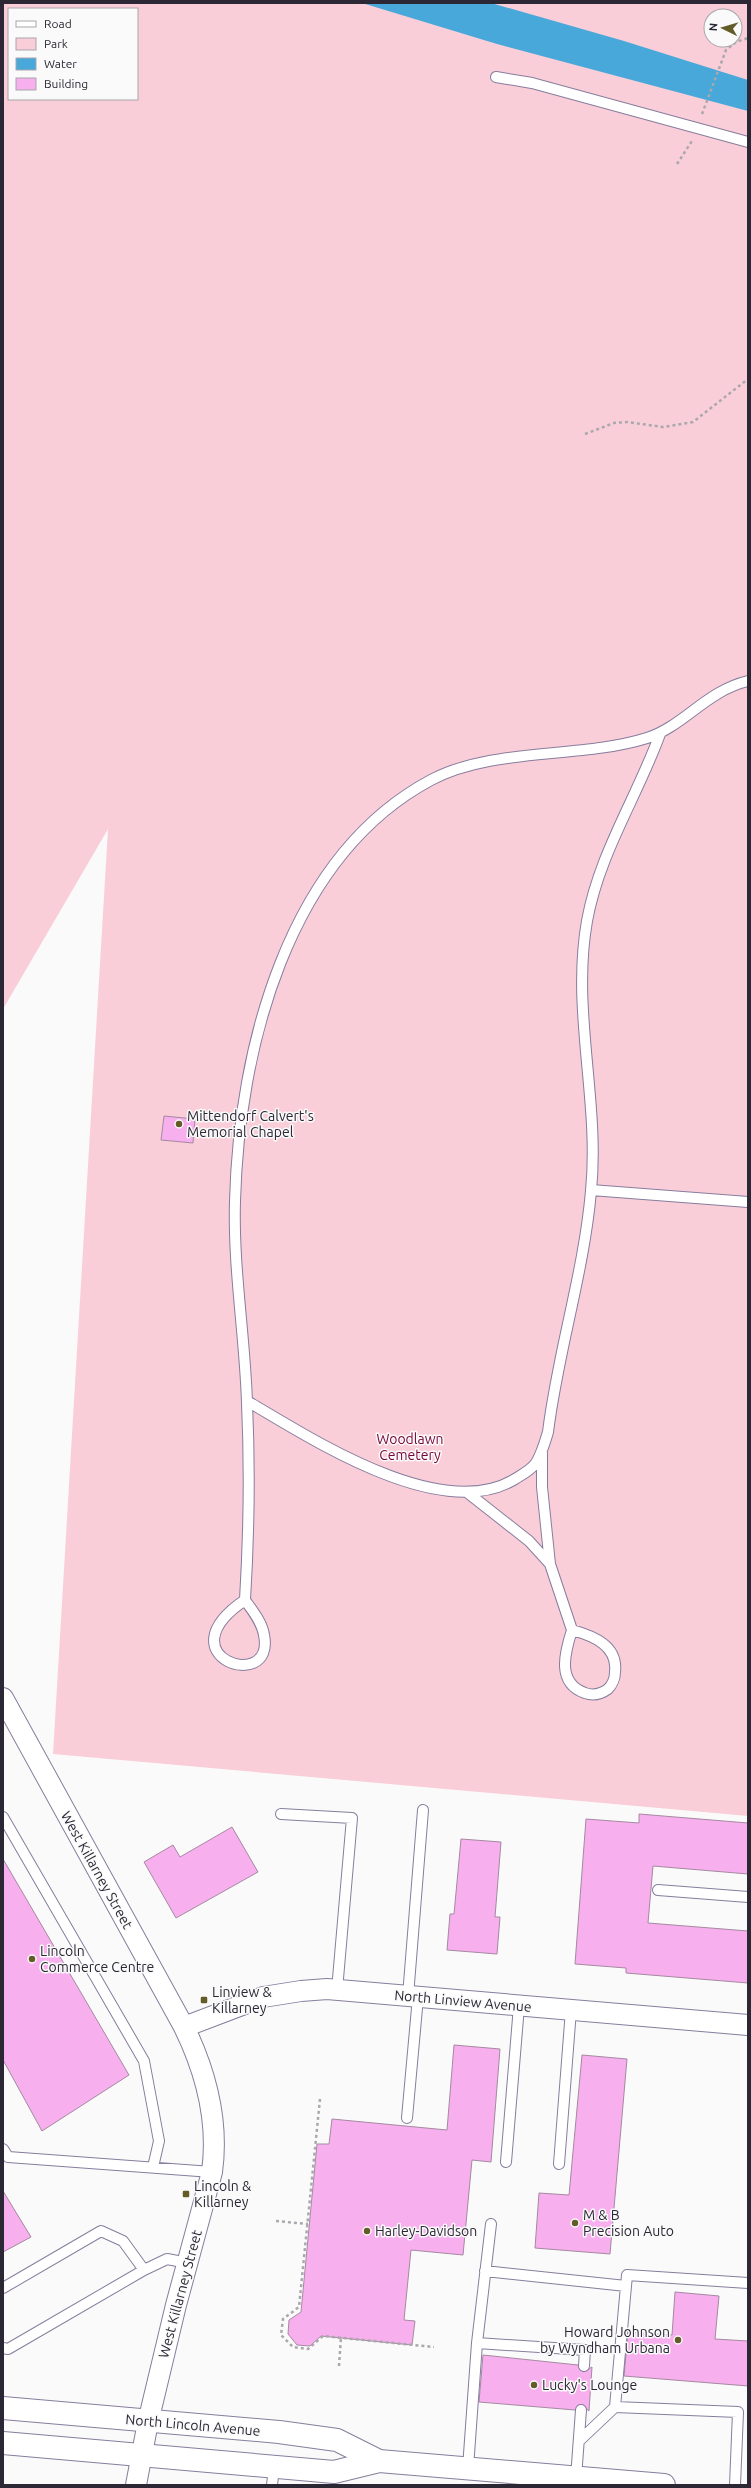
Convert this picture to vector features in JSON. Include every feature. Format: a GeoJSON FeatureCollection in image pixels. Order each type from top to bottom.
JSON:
{"type":"FeatureCollection","features":[{"type":"Feature","properties":{"kind":"main road","name":"North Lincoln Avenue"},"geometry":{"type":"LineString","coordinates":[[3,2408],[148,2422],[279,2432],[337,2440],[379,2461]]}},
{"type":"Feature","properties":{"kind":"main road","name":"North Lincoln Avenue"},"geometry":{"type":"LineString","coordinates":[[3,2443],[142,2456],[273,2476],[334,2472],[379,2461],[664,2485]]}},
{"type":"Feature","properties":{"kind":"street","name":"West Killarney Street"},"geometry":{"type":"LineString","coordinates":[[3,1698],[184,2027],[206,2081],[211,2107],[215,2153],[212,2172],[148,2422],[136,2485]]}},
{"type":"Feature","properties":{"kind":"street","name":"North Linview Avenue"},"geometry":{"type":"LineString","coordinates":[[184,2027],[263,1997],[301,1991],[336,1990],[748,2025]]}},
{"type":"Feature","properties":{"kind":"lane"},"geometry":{"type":"LineString","coordinates":[[496,77],[532,83],[748,142]]}},
{"type":"Feature","properties":{"kind":"lane"},"geometry":{"type":"LineString","coordinates":[[245,1600],[230,1610],[220,1623],[215,1634],[215,1647],[218,1656],[228,1663],[241,1666],[254,1662],[261,1656],[265,1646],[264,1634],[259,1621],[245,1600],[250,1524],[247,1401],[236,1256],[235,1204],[240,1135],[256,1046],[270,992],[290,939],[309,902],[324,878],[354,842],[385,812],[409,793],[434,779],[458,769],[485,762],[592,749],[645,739],[660,734],[715,693],[748,681]]}},
{"type":"Feature","properties":{"kind":"lane"},"geometry":{"type":"LineString","coordinates":[[247,1401],[342,1456],[381,1473],[419,1484],[468,1493],[487,1491],[508,1483],[530,1470],[542,1451],[548,1432],[592,1190],[588,1083],[581,991],[582,954],[587,920],[596,886],[614,834],[660,734]]}},
{"type":"Feature","properties":{"kind":"lane"},"geometry":{"type":"LineString","coordinates":[[592,1190],[748,1202]]}},
{"type":"Feature","properties":{"kind":"lane"},"geometry":{"type":"LineString","coordinates":[[542,1451],[542,1487],[550,1564],[572,1630],[565,1655],[564,1670],[569,1682],[577,1690],[590,1694],[601,1693],[609,1688],[615,1678],[616,1665],[613,1654],[603,1643],[588,1634],[572,1630]]}},
{"type":"Feature","properties":{"kind":"lane"},"geometry":{"type":"LineString","coordinates":[[468,1493],[529,1541],[550,1564]]}},
{"type":"Feature","properties":{"kind":"lane"},"geometry":{"type":"LineString","coordinates":[[408,2118],[423,1810]]}},
{"type":"Feature","properties":{"kind":"lane"},"geometry":{"type":"LineString","coordinates":[[281,1814],[352,1818],[336,1990]]}},
{"type":"Feature","properties":{"kind":"lane"},"geometry":{"type":"LineString","coordinates":[[3,1817],[144,2061],[159,2141],[153,2168]]}},
{"type":"Feature","properties":{"kind":"lane"},"geometry":{"type":"LineString","coordinates":[[658,1890],[748,1897]]}},
{"type":"Feature","properties":{"kind":"lane"},"geometry":{"type":"LineString","coordinates":[[506,2162],[519,2006]]}},
{"type":"Feature","properties":{"kind":"lane"},"geometry":{"type":"LineString","coordinates":[[559,2164],[571,2010]]}},
{"type":"Feature","properties":{"kind":"lane"},"geometry":{"type":"LineString","coordinates":[[3,2149],[8,2157],[212,2172]]}},
{"type":"Feature","properties":{"kind":"lane"},"geometry":{"type":"LineString","coordinates":[[468,2468],[477,2343],[491,2224]]}},
{"type":"Feature","properties":{"kind":"lane"},"geometry":{"type":"LineString","coordinates":[[3,2288],[101,2230],[123,2241],[144,2270]]}},
{"type":"Feature","properties":{"kind":"lane"},"geometry":{"type":"LineString","coordinates":[[3,2348],[8,2349],[144,2270],[167,2259],[188,2263]]}},
{"type":"Feature","properties":{"kind":"lane"},"geometry":{"type":"LineString","coordinates":[[485,2270],[626,2286]]}},
{"type":"Feature","properties":{"kind":"lane"},"geometry":{"type":"LineString","coordinates":[[579,2441],[615,2407],[627,2275],[748,2283]]}},
{"type":"Feature","properties":{"kind":"lane"},"geometry":{"type":"LineString","coordinates":[[477,2343],[585,2350],[584,2366]]}},
{"type":"Feature","properties":{"kind":"lane"},"geometry":{"type":"LineString","coordinates":[[615,2407],[738,2412],[735,2485]]}},
{"type":"Feature","properties":{"kind":"lane"},"geometry":{"type":"LineString","coordinates":[[576,2478],[581,2410]]}},
{"type":"Feature","properties":{"kind":"path"},"geometry":{"type":"LineString","coordinates":[[699,119],[726,50],[736,42],[748,38]]}},
{"type":"Feature","properties":{"kind":"path"},"geometry":{"type":"LineString","coordinates":[[677,164],[693,140]]}},
{"type":"Feature","properties":{"kind":"path"},"geometry":{"type":"LineString","coordinates":[[585,434],[614,423],[627,422],[663,427],[693,422],[748,380]]}},
{"type":"Feature","properties":{"kind":"path"},"geometry":{"type":"LineString","coordinates":[[194,1130],[240,1135]]}},
{"type":"Feature","properties":{"kind":"path"},"geometry":{"type":"LineString","coordinates":[[320,2099],[300,2307],[283,2319],[281,2335],[293,2347],[308,2349],[323,2336],[434,2346]]}},
{"type":"Feature","properties":{"kind":"path"},"geometry":{"type":"LineString","coordinates":[[276,2221],[308,2224]]}},
{"type":"Feature","properties":{"kind":"path"},"geometry":{"type":"LineString","coordinates":[[339,2366],[341,2337]]}},
{"type":"Feature","properties":{"kind":"green space","name":"Woodlawn Cemetery"},"geometry":{"type":"Polygon","coordinates":[[[3,3],[748,3],[748,1816],[53,1754],[108,829],[3,1009],[3,3]]]}},
{"type":"Feature","properties":{"kind":"water"},"geometry":{"type":"Polygon","coordinates":[[[362,3],[491,3],[624,41],[748,80],[748,111],[497,44],[362,3]]]}},
{"type":"Feature","properties":{"kind":"building","name":"Mittendorf Calvert's Memorial Chapel"},"geometry":{"type":"Polygon","coordinates":[[[164,1116],[195,1119],[193,1143],[161,1140],[164,1116]]]}},
{"type":"Feature","properties":{"kind":"building"},"geometry":{"type":"Polygon","coordinates":[[[639,1814],[748,1823],[748,1874],[653,1866],[648,1923],[748,1931],[748,1983],[626,1973],[626,1968],[575,1964],[586,1819],[639,1823],[639,1814]]]}},
{"type":"Feature","properties":{"kind":"building"},"geometry":{"type":"Polygon","coordinates":[[[232,1827],[258,1872],[176,1918],[144,1862],[173,1845],[180,1857],[232,1827]]]}},
{"type":"Feature","properties":{"kind":"building"},"geometry":{"type":"Polygon","coordinates":[[[461,1839],[501,1842],[495,1917],[500,1917],[497,1954],[447,1950],[450,1914],[454,1914],[461,1839]]]}},
{"type":"Feature","properties":{"kind":"building","name":"Lincoln Commerce Centre"},"geometry":{"type":"Polygon","coordinates":[[[3,1859],[129,2075],[42,2131],[3,2060],[3,1859]]]}},
{"type":"Feature","properties":{"kind":"building"},"geometry":{"type":"Polygon","coordinates":[[[454,2045],[500,2049],[491,2162],[472,2160],[463,2255],[411,2250],[404,2320],[415,2321],[412,2345],[321,2336],[310,2346],[297,2345],[288,2334],[289,2320],[301,2312],[317,2144],[329,2144],[332,2119],[447,2130],[454,2045]]]}},
{"type":"Feature","properties":{"kind":"building"},"geometry":{"type":"Polygon","coordinates":[[[582,2055],[627,2059],[610,2254],[535,2248],[539,2193],[569,2195],[582,2055]]]}},
{"type":"Feature","properties":{"kind":"building"},"geometry":{"type":"Polygon","coordinates":[[[3,2191],[31,2237],[3,2252],[3,2191]]]}},
{"type":"Feature","properties":{"kind":"building","name":"Howard Johnson by Wyndham Urbana"},"geometry":{"type":"Polygon","coordinates":[[[675,2292],[719,2296],[715,2339],[748,2341],[748,2386],[624,2376],[628,2332],[672,2335],[675,2292]]]}},
{"type":"Feature","properties":{"kind":"building","name":"Lucky's Lounge"},"geometry":{"type":"Polygon","coordinates":[[[483,2355],[578,2365],[583,2372],[592,2367],[589,2411],[581,2404],[575,2410],[479,2402],[483,2355]]]}},
{"type":"Feature","properties":{"kind":"place","name":"Mittendorf Calvert's Memorial Chapel"},"geometry":{"type":"Point","coordinates":[179,1124]}},
{"type":"Feature","properties":{"kind":"place","name":"Lincoln Commerce Centre"},"geometry":{"type":"Point","coordinates":[32,1959]}},
{"type":"Feature","properties":{"kind":"place","name":"Linview & Killarney"},"geometry":{"type":"Point","coordinates":[204,2000]}},
{"type":"Feature","properties":{"kind":"place","name":"Lincoln & Killarney"},"geometry":{"type":"Point","coordinates":[186,2194]}},
{"type":"Feature","properties":{"kind":"place","name":"M & B Precision Auto"},"geometry":{"type":"Point","coordinates":[575,2223]}},
{"type":"Feature","properties":{"kind":"place","name":"Harley-Davidson"},"geometry":{"type":"Point","coordinates":[367,2231]}},
{"type":"Feature","properties":{"kind":"place","name":"Howard Johnson by Wyndham Urbana"},"geometry":{"type":"Point","coordinates":[678,2340]}},
{"type":"Feature","properties":{"kind":"place","name":"Lucky's Lounge"},"geometry":{"type":"Point","coordinates":[534,2385]}}]}
